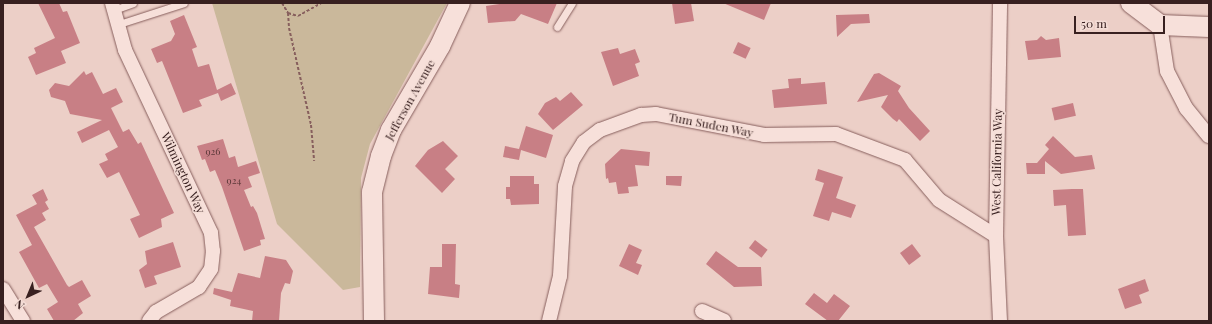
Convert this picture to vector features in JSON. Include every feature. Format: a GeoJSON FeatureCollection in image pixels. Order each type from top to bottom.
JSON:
{"type":"FeatureCollection","features":[{"type":"Feature","properties":{"kind":"street","name":"Jefferson Avenue"},"geometry":{"type":"LineString","coordinates":[[374,321],[372,192],[381,156],[391,130],[440,46],[460,3]]}},
{"type":"Feature","properties":{"kind":"street","name":"West California Way"},"geometry":{"type":"LineString","coordinates":[[1000,3],[996,236],[1000,321]]}},
{"type":"Feature","properties":{"kind":"street"},"geometry":{"type":"LineString","coordinates":[[1131,3],[1160,25],[1209,27]]}},
{"type":"Feature","properties":{"kind":"street","name":"Wilmington Way"},"geometry":{"type":"LineString","coordinates":[[113,6],[125,50],[211,234],[213,251],[211,269],[199,287],[156,312],[149,321]]}},
{"type":"Feature","properties":{"kind":"street"},"geometry":{"type":"LineString","coordinates":[[1160,25],[1167,71],[1186,108],[1209,136]]}},
{"type":"Feature","properties":{"kind":"street","name":"Tum Suden Way"},"geometry":{"type":"LineString","coordinates":[[549,321],[560,276],[565,186],[572,161],[584,142],[600,130],[641,116],[656,114],[764,135],[836,134],[905,160],[939,200],[996,236]]}},
{"type":"Feature","properties":{"kind":"street"},"geometry":{"type":"LineString","coordinates":[[3,289],[23,321]]}},
{"type":"Feature","properties":{"kind":"street"},"geometry":{"type":"LineString","coordinates":[[702,311],[724,321]]}},
{"type":"Feature","properties":{"kind":"lane"},"geometry":{"type":"LineString","coordinates":[[113,6],[133,3]]}},
{"type":"Feature","properties":{"kind":"lane"},"geometry":{"type":"LineString","coordinates":[[119,24],[184,3]]}},
{"type":"Feature","properties":{"kind":"lane"},"geometry":{"type":"LineString","coordinates":[[557,27],[572,3]]}},
{"type":"Feature","properties":{"kind":"path"},"geometry":{"type":"LineString","coordinates":[[282,3],[288,13],[289,28],[311,124],[314,160]]}},
{"type":"Feature","properties":{"kind":"path"},"geometry":{"type":"LineString","coordinates":[[288,13],[298,16],[321,3]]}},
{"type":"Feature","properties":{"kind":"shaded area"},"geometry":{"type":"Polygon","coordinates":[[[212,3],[447,3],[370,144],[361,178],[360,287],[343,290],[277,224],[212,3]]]}},
{"type":"Feature","properties":{"kind":"building"},"geometry":{"type":"Polygon","coordinates":[[[38,3],[59,3],[63,12],[67,11],[80,43],[61,51],[66,63],[36,75],[28,57],[36,53],[34,48],[55,38],[38,3]]]}},
{"type":"Feature","properties":{"kind":"building"},"geometry":{"type":"Polygon","coordinates":[[[506,3],[557,3],[548,24],[521,14],[515,21],[488,23],[486,6],[506,3]]]}},
{"type":"Feature","properties":{"kind":"building"},"geometry":{"type":"Polygon","coordinates":[[[672,3],[691,3],[694,21],[675,24],[672,3]]]}},
{"type":"Feature","properties":{"kind":"building"},"geometry":{"type":"Polygon","coordinates":[[[723,3],[771,3],[764,20],[723,3]]]}},
{"type":"Feature","properties":{"kind":"building"},"geometry":{"type":"Polygon","coordinates":[[[869,14],[870,23],[851,24],[837,37],[836,15],[869,14]]]}},
{"type":"Feature","properties":{"kind":"building"},"geometry":{"type":"Polygon","coordinates":[[[184,15],[197,47],[192,49],[198,67],[209,64],[217,90],[231,83],[236,94],[221,101],[218,93],[199,100],[202,106],[183,113],[162,61],[157,63],[151,49],[171,41],[175,34],[170,21],[184,15]]]}},
{"type":"Feature","properties":{"kind":"building"},"geometry":{"type":"Polygon","coordinates":[[[1041,36],[1046,40],[1059,38],[1061,57],[1028,60],[1025,41],[1037,40],[1041,36]]]}},
{"type":"Feature","properties":{"kind":"building"},"geometry":{"type":"Polygon","coordinates":[[[738,42],[751,48],[746,59],[733,53],[738,42]]]}},
{"type":"Feature","properties":{"kind":"building"},"geometry":{"type":"Polygon","coordinates":[[[618,48],[620,54],[635,49],[640,62],[635,64],[639,76],[613,86],[601,52],[618,48]]]}},
{"type":"Feature","properties":{"kind":"building"},"geometry":{"type":"Polygon","coordinates":[[[84,71],[86,75],[92,72],[103,94],[116,88],[123,102],[111,108],[123,132],[129,129],[138,144],[141,142],[174,213],[161,219],[162,227],[139,238],[130,219],[140,215],[119,172],[107,178],[99,164],[108,160],[105,154],[118,147],[109,130],[82,143],[77,132],[102,120],[70,114],[65,101],[51,97],[49,90],[55,83],[69,86],[84,71]]]}},
{"type":"Feature","properties":{"kind":"building"},"geometry":{"type":"Polygon","coordinates":[[[879,73],[901,86],[898,91],[909,108],[930,131],[920,141],[899,119],[897,122],[881,107],[888,95],[857,102],[874,74],[879,73]]]}},
{"type":"Feature","properties":{"kind":"building"},"geometry":{"type":"Polygon","coordinates":[[[801,78],[801,84],[825,82],[827,104],[774,108],[772,90],[789,88],[788,79],[801,78]]]}},
{"type":"Feature","properties":{"kind":"building"},"geometry":{"type":"Polygon","coordinates":[[[571,92],[583,105],[553,130],[538,114],[545,103],[556,97],[560,101],[571,92]]]}},
{"type":"Feature","properties":{"kind":"building"},"geometry":{"type":"Polygon","coordinates":[[[1073,103],[1076,116],[1054,121],[1052,108],[1073,103]]]}},
{"type":"Feature","properties":{"kind":"building"},"geometry":{"type":"Polygon","coordinates":[[[526,126],[553,135],[546,158],[521,150],[519,160],[503,157],[505,146],[519,149],[526,126]]]}},
{"type":"Feature","properties":{"kind":"building"},"geometry":{"type":"Polygon","coordinates":[[[1053,136],[1075,157],[1092,155],[1095,169],[1061,174],[1045,161],[1045,174],[1027,174],[1026,163],[1037,163],[1049,149],[1045,145],[1053,136]]]}},
{"type":"Feature","properties":{"kind":"building"},"geometry":{"type":"Polygon","coordinates":[[[223,139],[229,158],[235,156],[238,167],[256,161],[260,173],[248,177],[252,187],[244,190],[251,207],[253,206],[257,213],[265,239],[260,240],[261,245],[244,251],[215,170],[210,172],[205,159],[202,160],[197,146],[223,139]]]}},
{"type":"Feature","properties":{"kind":"building"},"geometry":{"type":"Polygon","coordinates":[[[443,141],[458,156],[445,169],[455,179],[442,193],[415,166],[428,150],[443,141]]]}},
{"type":"Feature","properties":{"kind":"building"},"geometry":{"type":"Polygon","coordinates":[[[621,149],[650,152],[649,166],[635,165],[638,186],[628,187],[629,193],[618,194],[616,182],[609,183],[608,178],[606,179],[605,164],[621,149]]]}},
{"type":"Feature","properties":{"kind":"building"},"geometry":{"type":"Polygon","coordinates":[[[818,169],[843,177],[836,198],[856,205],[851,218],[832,212],[829,221],[813,216],[824,183],[815,180],[818,169]]]}},
{"type":"Feature","properties":{"kind":"building"},"geometry":{"type":"Polygon","coordinates":[[[510,176],[534,176],[534,184],[539,184],[539,204],[511,205],[510,199],[506,199],[506,187],[510,187],[510,176]]]}},
{"type":"Feature","properties":{"kind":"building"},"geometry":{"type":"Polygon","coordinates":[[[666,176],[682,176],[681,186],[666,185],[666,176]]]}},
{"type":"Feature","properties":{"kind":"building"},"geometry":{"type":"Polygon","coordinates":[[[43,189],[48,200],[45,202],[49,209],[42,213],[46,220],[34,227],[67,285],[69,287],[82,280],[91,296],[78,304],[83,313],[73,321],[54,321],[47,309],[58,302],[47,284],[39,288],[19,252],[32,245],[16,215],[37,204],[32,195],[43,189]]]}},
{"type":"Feature","properties":{"kind":"building"},"geometry":{"type":"Polygon","coordinates":[[[1083,189],[1086,235],[1068,236],[1066,205],[1054,206],[1053,190],[1083,189]]]}},
{"type":"Feature","properties":{"kind":"building"},"geometry":{"type":"Polygon","coordinates":[[[755,240],[768,250],[761,258],[749,248],[755,240]]]}},
{"type":"Feature","properties":{"kind":"building"},"geometry":{"type":"Polygon","coordinates":[[[173,242],[181,267],[154,276],[157,284],[145,288],[139,270],[147,264],[145,251],[173,242]]]}},
{"type":"Feature","properties":{"kind":"building"},"geometry":{"type":"Polygon","coordinates":[[[442,244],[456,244],[455,284],[460,285],[459,298],[428,294],[430,267],[442,267],[442,244]]]}},
{"type":"Feature","properties":{"kind":"building"},"geometry":{"type":"Polygon","coordinates":[[[629,244],[642,250],[636,263],[642,265],[638,275],[619,266],[629,244]]]}},
{"type":"Feature","properties":{"kind":"building"},"geometry":{"type":"Polygon","coordinates":[[[912,244],[921,256],[909,265],[900,253],[912,244]]]}},
{"type":"Feature","properties":{"kind":"building"},"geometry":{"type":"Polygon","coordinates":[[[716,251],[738,267],[761,267],[762,286],[734,287],[706,264],[716,251]]]}},
{"type":"Feature","properties":{"kind":"building"},"geometry":{"type":"Polygon","coordinates":[[[265,256],[286,260],[293,271],[290,284],[285,283],[281,293],[279,321],[252,321],[253,311],[230,306],[231,300],[213,294],[214,288],[232,292],[238,273],[260,278],[265,256]]]}},
{"type":"Feature","properties":{"kind":"building"},"geometry":{"type":"Polygon","coordinates":[[[1145,279],[1149,291],[1139,295],[1142,303],[1125,309],[1118,289],[1145,279]]]}},
{"type":"Feature","properties":{"kind":"building"},"geometry":{"type":"Polygon","coordinates":[[[814,293],[827,303],[834,294],[850,306],[838,321],[828,321],[805,304],[814,293]]]}}]}
